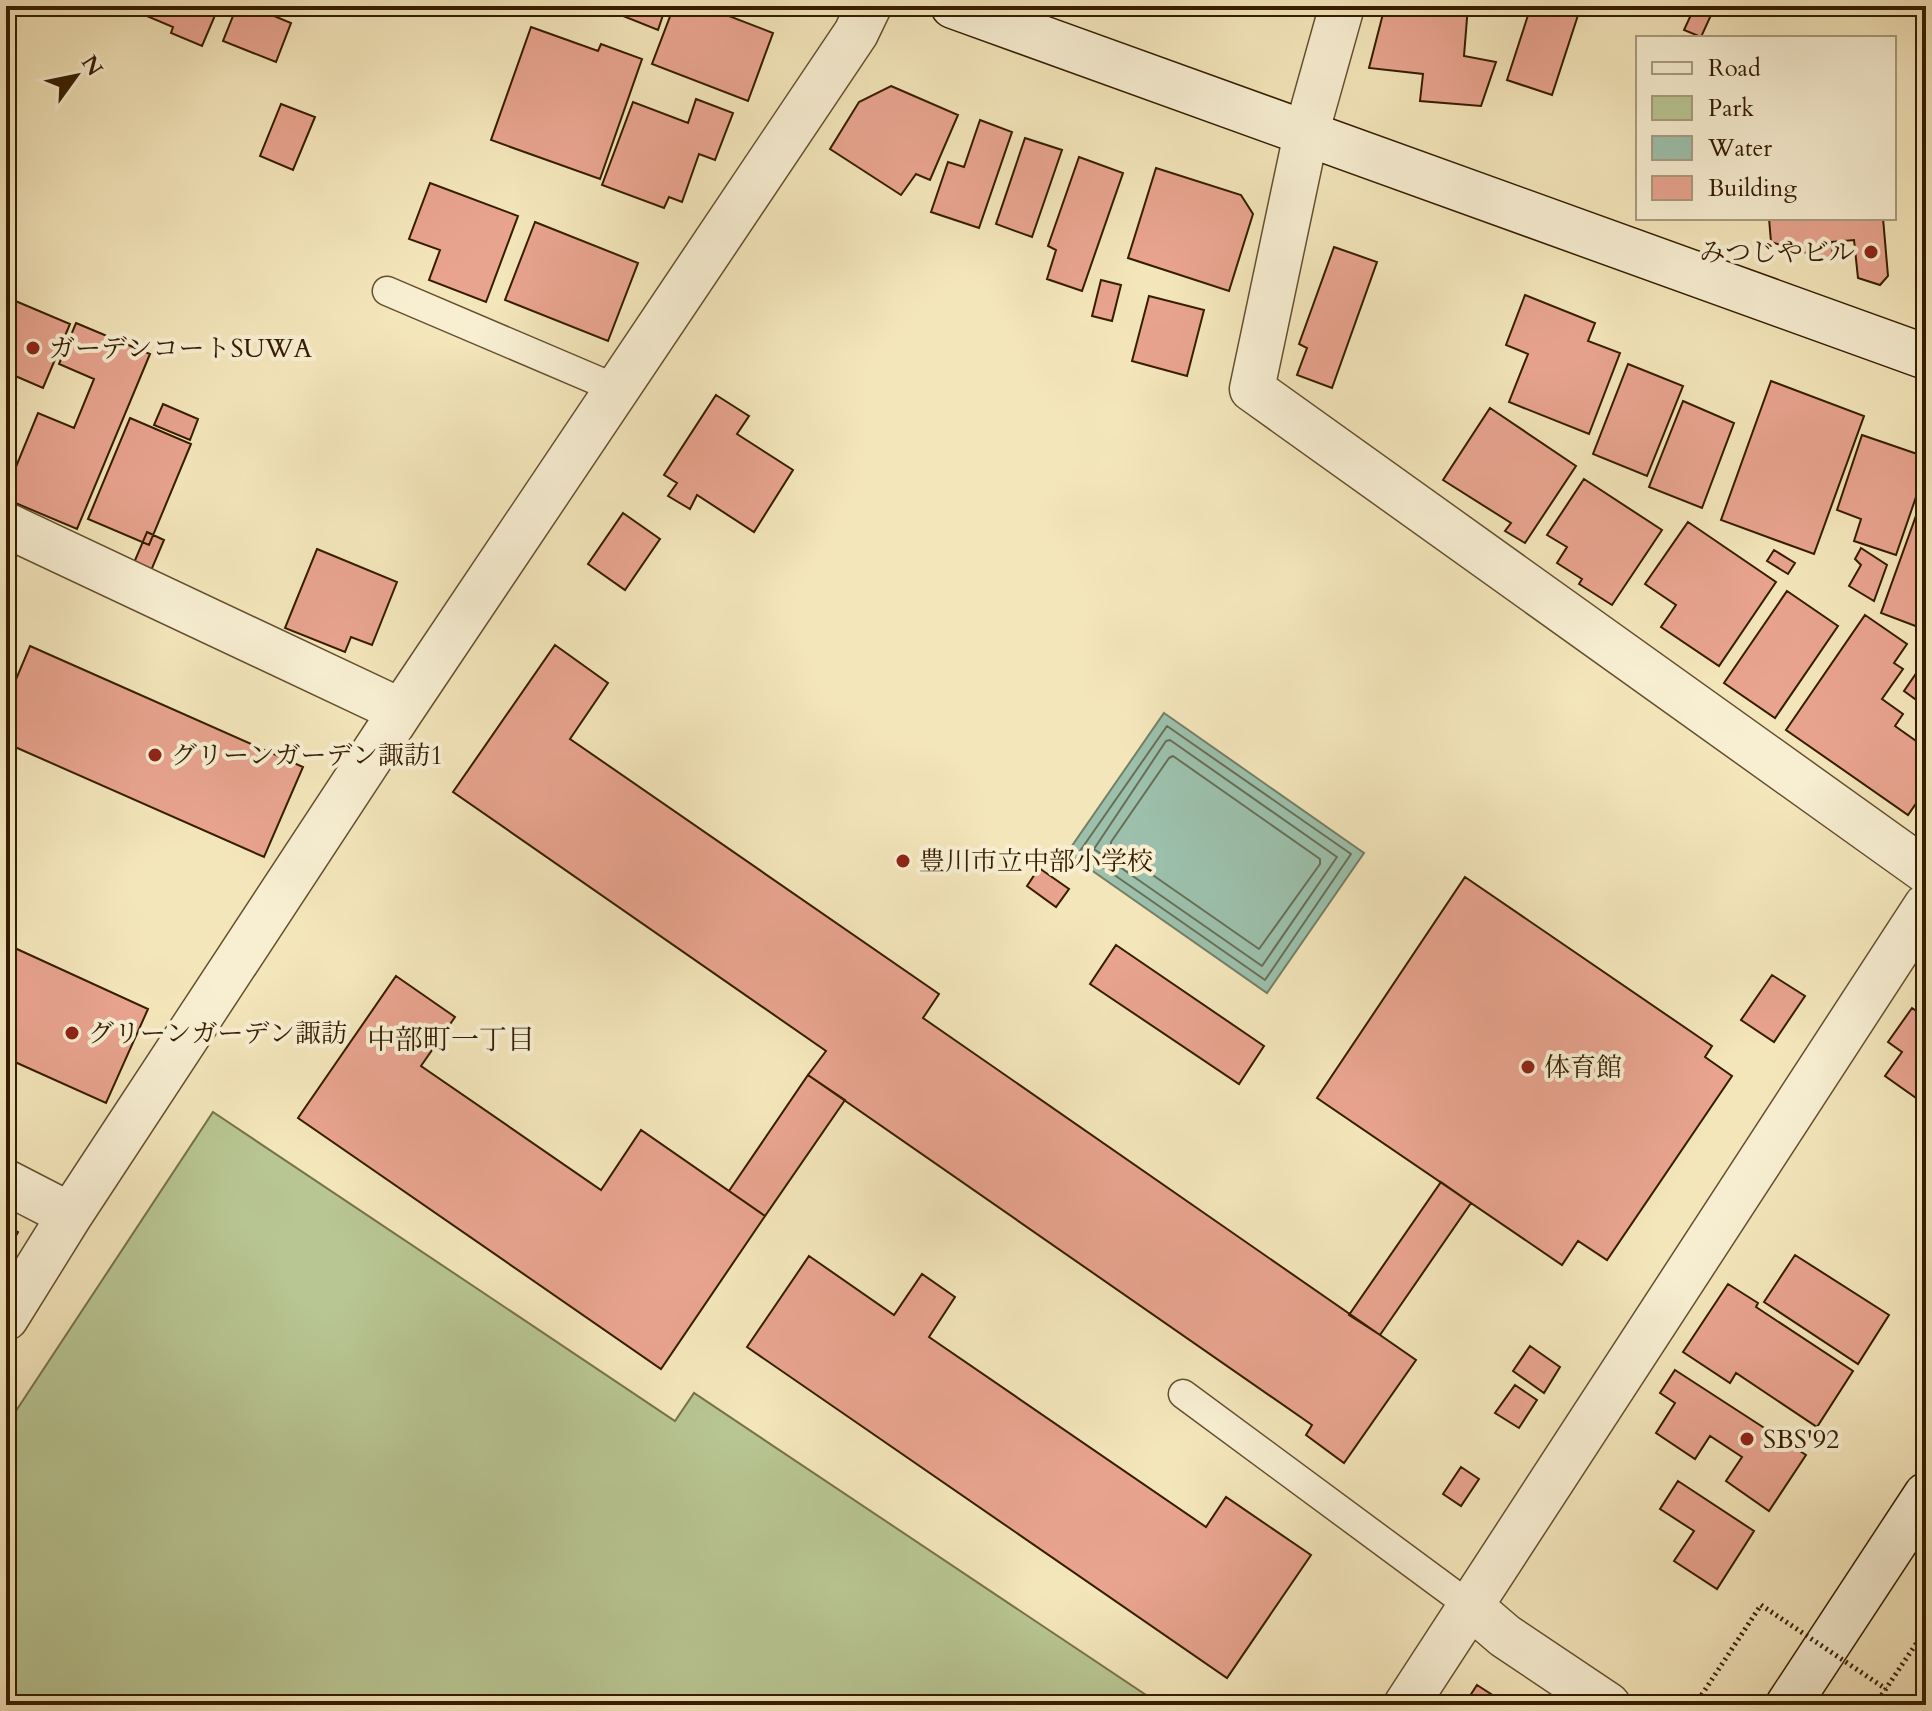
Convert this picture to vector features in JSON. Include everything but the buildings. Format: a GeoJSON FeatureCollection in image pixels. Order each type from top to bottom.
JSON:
{"type":"FeatureCollection","features":[{"type":"Feature","properties":{"kind":"street"},"geometry":{"type":"LineString","coordinates":[[6,1318],[70,1215],[401,711],[856,33],[869,6]]}},
{"type":"Feature","properties":{"kind":"street"},"geometry":{"type":"LineString","coordinates":[[953,6],[1926,357]]}},
{"type":"Feature","properties":{"kind":"street"},"geometry":{"type":"LineString","coordinates":[[1342,6],[1306,134],[1252,389],[1926,871]]}},
{"type":"Feature","properties":{"kind":"street"},"geometry":{"type":"LineString","coordinates":[[6,525],[401,711]]}},
{"type":"Feature","properties":{"kind":"street"},"geometry":{"type":"LineString","coordinates":[[1406,1705],[1926,906]]}},
{"type":"Feature","properties":{"kind":"street"},"geometry":{"type":"LineString","coordinates":[[6,1182],[70,1215]]}},
{"type":"Feature","properties":{"kind":"street"},"geometry":{"type":"LineString","coordinates":[[1788,1705],[1925,1497]]}},
{"type":"Feature","properties":{"kind":"street"},"geometry":{"type":"LineString","coordinates":[[1470,1606],[1505,1636],[1608,1705]]}},
{"type":"Feature","properties":{"kind":"lane"},"geometry":{"type":"LineString","coordinates":[[387,291],[617,389]]}},
{"type":"Feature","properties":{"kind":"lane"},"geometry":{"type":"LineString","coordinates":[[1183,1394],[1470,1606]]}},
{"type":"Feature","properties":{"kind":"path"},"geometry":{"type":"LineString","coordinates":[[1690,1704],[1761,1605],[1886,1689]]}},
{"type":"Feature","properties":{"kind":"path"},"geometry":{"type":"LineString","coordinates":[[1875,1705],[1926,1629]]}},
{"type":"Feature","properties":{"kind":"green space"},"geometry":{"type":"Polygon","coordinates":[[[213,1112],[675,1421],[694,1393],[1161,1705],[6,1705],[6,1426],[213,1112]]]}},
{"type":"Feature","properties":{"kind":"water"},"geometry":{"type":"Polygon","coordinates":[[[1164,713],[1364,853],[1267,993],[1067,853],[1164,713]]]}},
{"type":"Feature","properties":{"kind":"place","name":"みつじやビル"},"geometry":{"type":"Point","coordinates":[1871,252]}},
{"type":"Feature","properties":{"kind":"place","name":"ガーデンコートSUWA"},"geometry":{"type":"Point","coordinates":[33,348]}},
{"type":"Feature","properties":{"kind":"place","name":"グリーンガーデン諏訪1"},"geometry":{"type":"Point","coordinates":[155,755]}},
{"type":"Feature","properties":{"kind":"place","name":"豊川市立中部小学校"},"geometry":{"type":"Point","coordinates":[903,861]}},
{"type":"Feature","properties":{"kind":"place","name":"グリーンガーデン諏訪"},"geometry":{"type":"Point","coordinates":[72,1033]}},
{"type":"Feature","properties":{"kind":"place","name":"体育館"},"geometry":{"type":"Point","coordinates":[1528,1067]}},
{"type":"Feature","properties":{"kind":"place","name":"SBS'92"},"geometry":{"type":"Point","coordinates":[1747,1439]}},
{"type":"Feature","properties":{"kind":"district","name":"中部町一丁目"},"geometry":{"type":"Point","coordinates":[451,1039]}}]}
